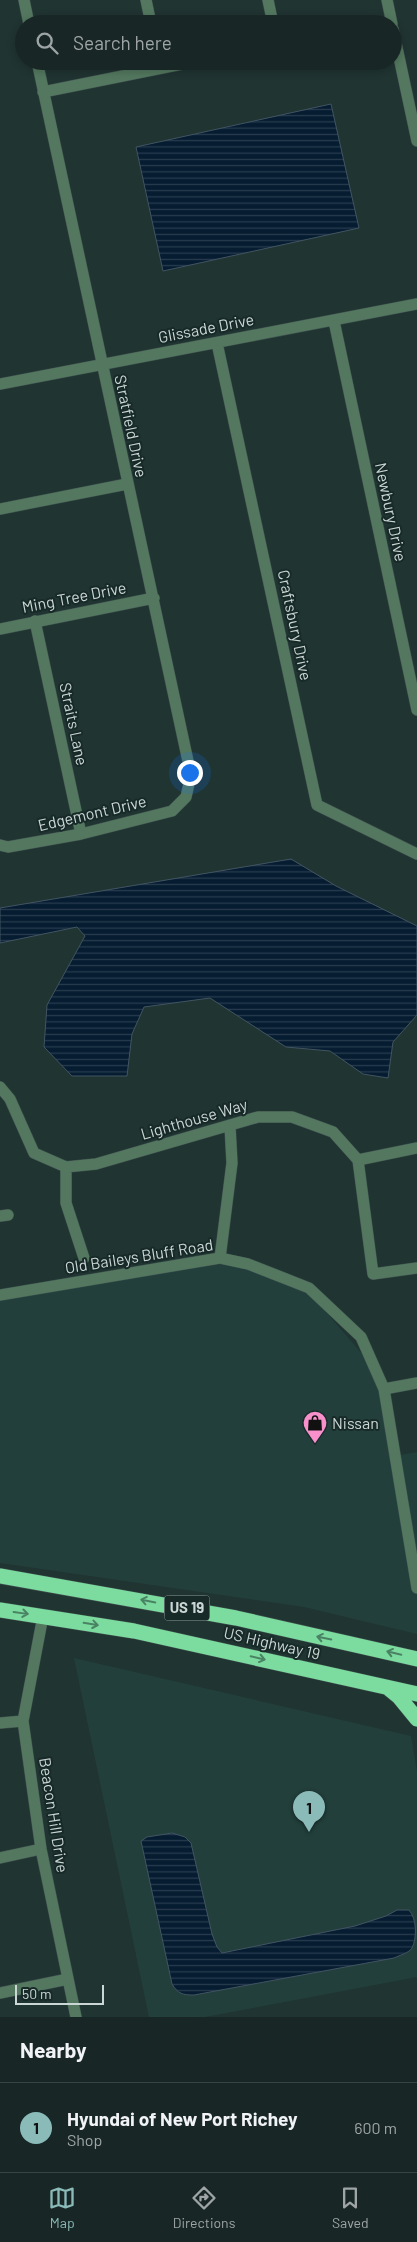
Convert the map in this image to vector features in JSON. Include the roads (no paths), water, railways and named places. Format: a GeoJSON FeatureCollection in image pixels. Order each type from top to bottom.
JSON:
{"type":"FeatureCollection","features":[{"type":"Feature","properties":{"kind":"highway","name":"US Highway 19"},"geometry":{"type":"LineString","coordinates":[[0,1576],[236,1618],[417,1659]]}},
{"type":"Feature","properties":{"kind":"highway","name":"US Highway 19"},"geometry":{"type":"LineString","coordinates":[[0,1610],[144,1633],[417,1694]]}},
{"type":"Feature","properties":{"kind":"highway"},"geometry":{"type":"LineString","coordinates":[[385,1686],[399,1697],[417,1718]]}},
{"type":"Feature","properties":{"kind":"street"},"geometry":{"type":"LineString","coordinates":[[24,0],[27,15]]}},
{"type":"Feature","properties":{"kind":"street"},"geometry":{"type":"LineString","coordinates":[[146,0],[149,15]]}},
{"type":"Feature","properties":{"kind":"street"},"geometry":{"type":"LineString","coordinates":[[268,0],[271,15]]}},
{"type":"Feature","properties":{"kind":"street"},"geometry":{"type":"LineString","coordinates":[[387,0],[390,15]]}},
{"type":"Feature","properties":{"kind":"street","name":"Stratfield Drive"},"geometry":{"type":"LineString","coordinates":[[38,70],[191,775],[186,797]]}},
{"type":"Feature","properties":{"kind":"street"},"geometry":{"type":"LineString","coordinates":[[43,92],[138,70]]}},
{"type":"Feature","properties":{"kind":"street"},"geometry":{"type":"LineString","coordinates":[[402,70],[417,141]]}},
{"type":"Feature","properties":{"kind":"street","name":"Glissade Drive"},"geometry":{"type":"LineString","coordinates":[[0,384],[417,304]]}},
{"type":"Feature","properties":{"kind":"street","name":"Newbury Drive"},"geometry":{"type":"LineString","coordinates":[[334,321],[417,710]]}},
{"type":"Feature","properties":{"kind":"street","name":"Craftsbury Drive"},"geometry":{"type":"LineString","coordinates":[[217,342],[317,805],[417,854]]}},
{"type":"Feature","properties":{"kind":"street"},"geometry":{"type":"LineString","coordinates":[[0,509],[128,484]]}},
{"type":"Feature","properties":{"kind":"street","name":"Ming Tree Drive"},"geometry":{"type":"LineString","coordinates":[[0,628],[154,598]]}},
{"type":"Feature","properties":{"kind":"street","name":"Straits Lane"},"geometry":{"type":"LineString","coordinates":[[35,622],[81,834]]}},
{"type":"Feature","properties":{"kind":"street","name":"Edgemont Drive"},"geometry":{"type":"LineString","coordinates":[[0,845],[8,847],[81,834],[172,811],[186,797]]}},
{"type":"Feature","properties":{"kind":"street","name":"Lighthouse Way"},"geometry":{"type":"LineString","coordinates":[[0,1087],[10,1099],[34,1153],[66,1167],[96,1164],[258,1117],[292,1117],[333,1132],[358,1160]]}},
{"type":"Feature","properties":{"kind":"street"},"geometry":{"type":"LineString","coordinates":[[220,1258],[232,1163],[230,1126]]}},
{"type":"Feature","properties":{"kind":"street"},"geometry":{"type":"LineString","coordinates":[[417,1148],[358,1160],[373,1274],[417,1268]]}},
{"type":"Feature","properties":{"kind":"street"},"geometry":{"type":"LineString","coordinates":[[66,1167],[66,1204],[84,1258]]}},
{"type":"Feature","properties":{"kind":"street","name":"Old Baileys Bluff Road"},"geometry":{"type":"LineString","coordinates":[[0,1295],[220,1258],[248,1264],[309,1288],[361,1337],[384,1389],[417,1588]]}},
{"type":"Feature","properties":{"kind":"street"},"geometry":{"type":"LineString","coordinates":[[384,1389],[417,1383]]}},
{"type":"Feature","properties":{"kind":"street","name":"Beacon Hill Drive"},"geometry":{"type":"LineString","coordinates":[[43,1616],[23,1721],[41,1849],[76,2017]]}},
{"type":"Feature","properties":{"kind":"street"},"geometry":{"type":"LineString","coordinates":[[0,1723],[23,1721]]}},
{"type":"Feature","properties":{"kind":"street"},"geometry":{"type":"LineString","coordinates":[[0,1858],[41,1849]]}},
{"type":"Feature","properties":{"kind":"street"},"geometry":{"type":"LineString","coordinates":[[0,1993],[68,1979]]}},
{"type":"Feature","properties":{"kind":"place","name":"Nissan"},"geometry":{"type":"Point","coordinates":[315,1444]}},
{"type":"Feature","properties":{"kind":"place","name":"Hyundai of New Port Richey"},"geometry":{"type":"Point","coordinates":[309,1832]}}]}
